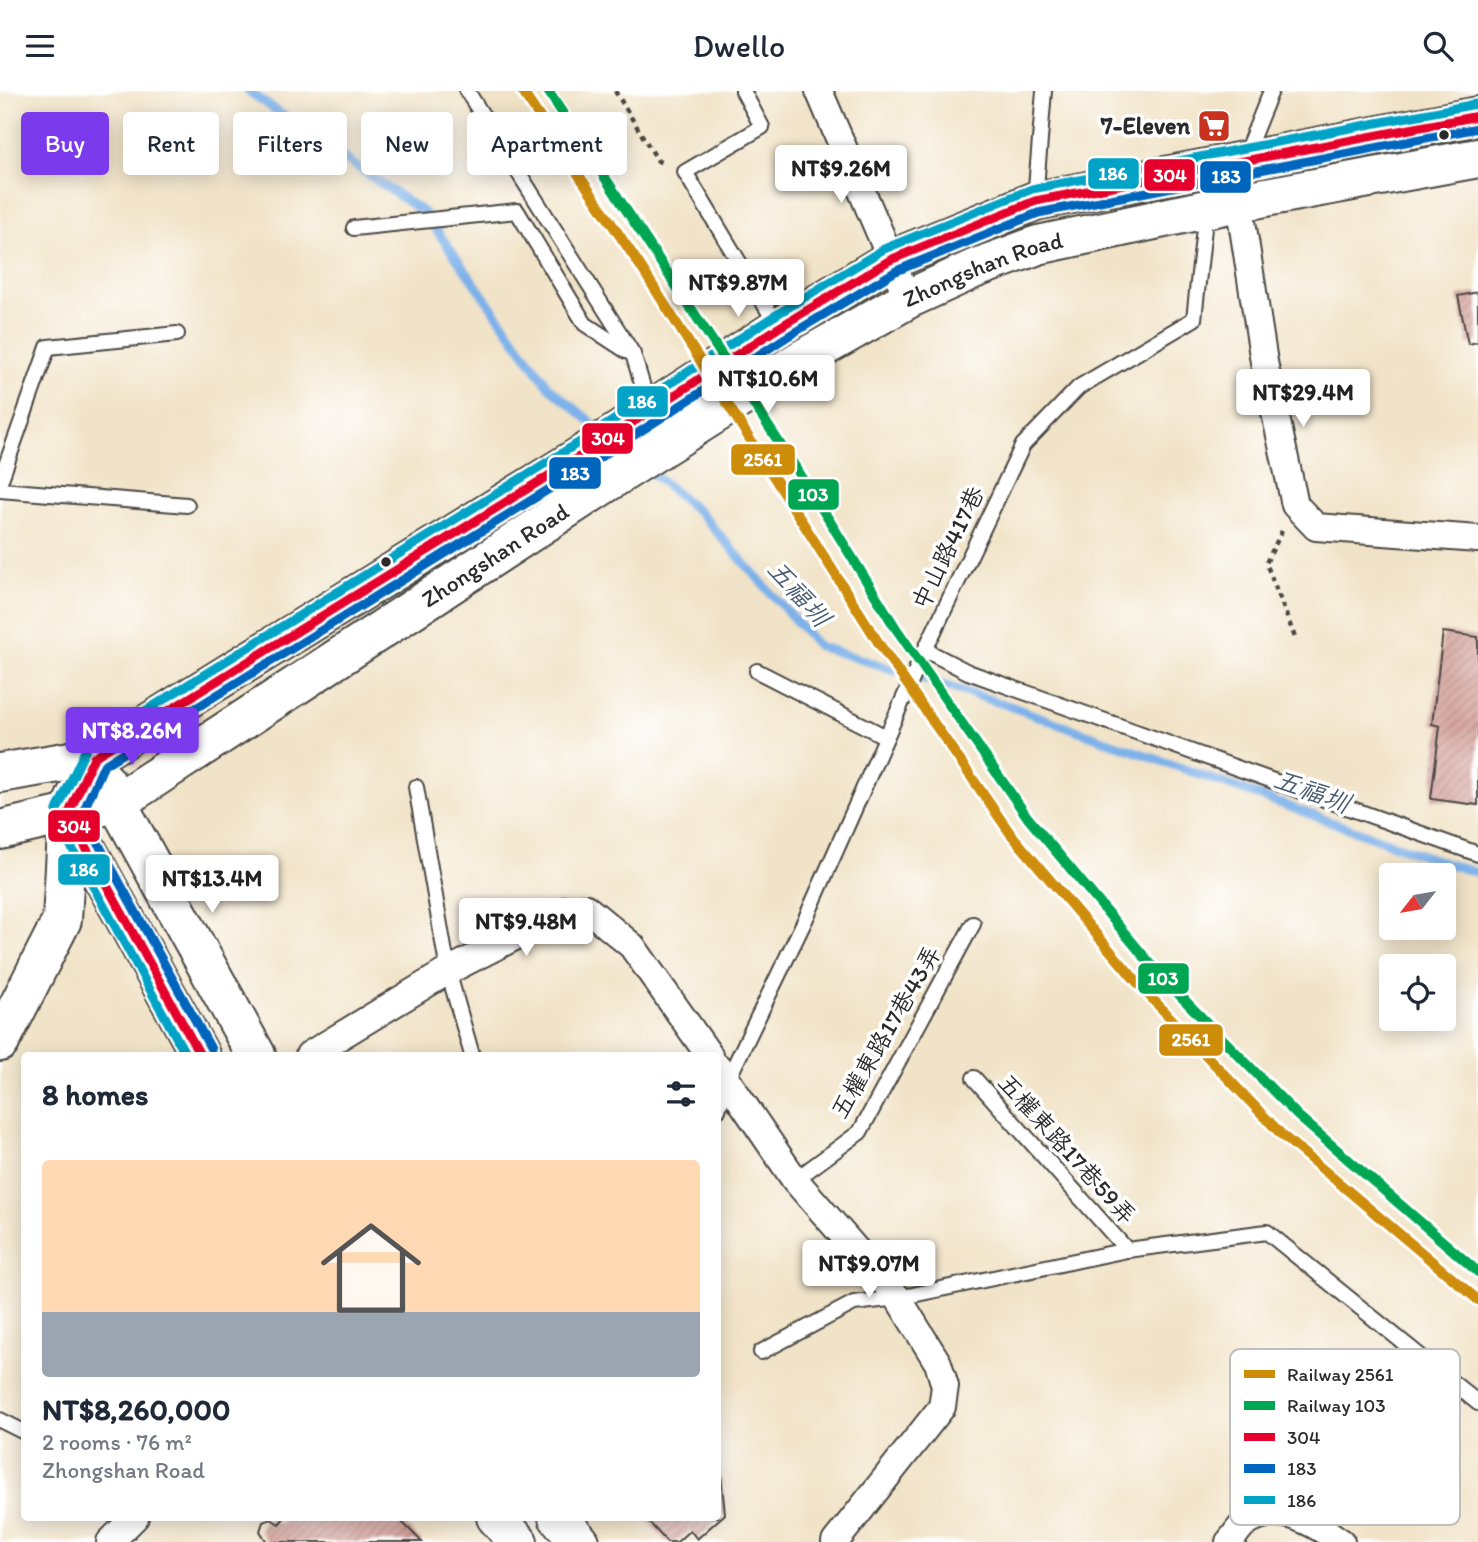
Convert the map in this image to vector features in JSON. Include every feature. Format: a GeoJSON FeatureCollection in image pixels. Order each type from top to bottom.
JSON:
{"type":"FeatureCollection","features":[{"type":"Feature","properties":{"kind":"street"},"geometry":{"type":"LineString","coordinates":[[818,91],[908,299]]}},
{"type":"Feature","properties":{"kind":"street","name":"Zhongshan Road"},"geometry":{"type":"LineString","coordinates":[[0,773],[94,757],[890,260],[1035,201],[1478,116]]}},
{"type":"Feature","properties":{"kind":"street","name":"Zhongshan Road"},"geometry":{"type":"LineString","coordinates":[[0,830],[116,803],[799,361],[908,299],[976,268],[1038,245],[1222,205],[1478,158]]}},
{"type":"Feature","properties":{"kind":"street"},"geometry":{"type":"LineString","coordinates":[[1222,205],[1264,362],[1295,505],[1315,527],[1478,539]]}},
{"type":"Feature","properties":{"kind":"street"},"geometry":{"type":"LineString","coordinates":[[94,757],[116,803],[254,1052]]}},
{"type":"Feature","properties":{"kind":"street"},"geometry":{"type":"LineString","coordinates":[[0,1042],[62,920],[68,815],[94,757]]}},
{"type":"Feature","properties":{"kind":"street"},"geometry":{"type":"LineString","coordinates":[[68,815],[198,1052]]}},
{"type":"Feature","properties":{"kind":"street"},"geometry":{"type":"LineString","coordinates":[[314,1052],[448,971],[567,910],[586,908],[632,947],[707,1052]]}},
{"type":"Feature","properties":{"kind":"street"},"geometry":{"type":"LineString","coordinates":[[721,1078],[795,1180],[898,1298],[939,1363],[945,1386],[942,1407],[835,1542]]}},
{"type":"Feature","properties":{"kind":"street"},"geometry":{"type":"LineString","coordinates":[[110,1542],[131,1521]]}},
{"type":"Feature","properties":{"kind":"street"},"geometry":{"type":"LineString","coordinates":[[499,1521],[517,1542]]}},
{"type":"Feature","properties":{"kind":"street"},"geometry":{"type":"LineString","coordinates":[[1229,1542],[1243,1525]]}},
{"type":"Feature","properties":{"kind":"street"},"geometry":{"type":"LineString","coordinates":[[1317,1525],[1341,1542]]}},
{"type":"Feature","properties":{"kind":"lane"},"geometry":{"type":"LineString","coordinates":[[467,91],[632,354],[661,448]]}},
{"type":"Feature","properties":{"kind":"lane"},"geometry":{"type":"LineString","coordinates":[[743,91],[762,127],[685,172],[799,361]]}},
{"type":"Feature","properties":{"kind":"lane"},"geometry":{"type":"LineString","coordinates":[[1035,201],[1044,91]]}},
{"type":"Feature","properties":{"kind":"lane"},"geometry":{"type":"LineString","coordinates":[[1222,205],[1271,91]]}},
{"type":"Feature","properties":{"kind":"lane","name":"中山路417巷"},"geometry":{"type":"LineString","coordinates":[[721,1078],[806,918],[925,650],[1023,445],[1079,387],[1194,319],[1222,205]]}},
{"type":"Feature","properties":{"kind":"lane"},"geometry":{"type":"LineString","coordinates":[[354,228],[517,211],[585,324],[632,354]]}},
{"type":"Feature","properties":{"kind":"lane"},"geometry":{"type":"LineString","coordinates":[[0,482],[48,347],[177,334]]}},
{"type":"Feature","properties":{"kind":"lane"},"geometry":{"type":"LineString","coordinates":[[0,490],[187,505]]}},
{"type":"Feature","properties":{"kind":"lane"},"geometry":{"type":"LineString","coordinates":[[925,650],[968,672],[1478,854]]}},
{"type":"Feature","properties":{"kind":"lane"},"geometry":{"type":"LineString","coordinates":[[757,671],[886,737]]}},
{"type":"Feature","properties":{"kind":"lane"},"geometry":{"type":"LineString","coordinates":[[416,787],[448,971],[471,1052]]}},
{"type":"Feature","properties":{"kind":"lane","name":"五權東路17巷43弄"},"geometry":{"type":"LineString","coordinates":[[795,1180],[860,1132],[973,924]]}},
{"type":"Feature","properties":{"kind":"lane","name":"五權東路17巷59弄"},"geometry":{"type":"LineString","coordinates":[[974,1078],[1127,1250]]}},
{"type":"Feature","properties":{"kind":"lane","name":"五權東路17巷59弄"},"geometry":{"type":"LineString","coordinates":[[761,1352],[854,1303],[898,1298],[1127,1250],[1267,1232],[1411,1349]]}},
{"type":"Feature","properties":{"kind":"lane","name":"五權東路17巷59弄"},"geometry":{"type":"LineString","coordinates":[[1460,1388],[1478,1403]]}},
{"type":"Feature","properties":{"kind":"lane"},"geometry":{"type":"LineString","coordinates":[[0,1420],[21,1430]]}},
{"type":"Feature","properties":{"kind":"path"},"geometry":{"type":"LineString","coordinates":[[615,91],[658,161],[685,172]]}},
{"type":"Feature","properties":{"kind":"path"},"geometry":{"type":"LineString","coordinates":[[1295,505],[1266,563],[1296,641]]}},
{"type":"Feature","properties":{"kind":"building"},"geometry":{"type":"Polygon","coordinates":[[[1478,292],[1478,342],[1468,344],[1458,296],[1478,292]]]}},
{"type":"Feature","properties":{"kind":"building"},"geometry":{"type":"Polygon","coordinates":[[[1443,632],[1478,637],[1478,805],[1431,799],[1440,726],[1432,724],[1443,632]]]}},
{"type":"Feature","properties":{"kind":"building"},"geometry":{"type":"Polygon","coordinates":[[[721,1475],[725,1514],[721,1518],[721,1475]]]}},
{"type":"Feature","properties":{"kind":"building"},"geometry":{"type":"Polygon","coordinates":[[[274,1521],[279,1524],[282,1521],[401,1521],[422,1542],[267,1542],[260,1531],[263,1522],[274,1521]]]}},
{"type":"Feature","properties":{"kind":"building"},"geometry":{"type":"Polygon","coordinates":[[[648,1521],[717,1521],[697,1539],[690,1530],[677,1542],[667,1542],[648,1521]]]}},
{"type":"Feature","properties":{"kind":"waterway","name":"五福圳"},"geometry":{"type":"LineString","coordinates":[[248,91],[424,213],[549,387],[603,432]]}},
{"type":"Feature","properties":{"kind":"waterway","name":"五福圳"},"geometry":{"type":"LineString","coordinates":[[646,468],[700,513],[818,646],[1004,704],[1478,873]]}},
{"type":"Feature","properties":{"kind":"rail line","name":"2561"},"geometry":{"type":"LineString","coordinates":[[522,91],[641,267],[880,645],[1010,833],[1142,988],[1282,1135],[1478,1300]]}},
{"type":"Feature","properties":{"kind":"rail line","name":"103"},"geometry":{"type":"LineString","coordinates":[[548,91],[811,491],[895,627],[1028,818],[1158,973],[1298,1116],[1478,1272]]}},
{"type":"Feature","properties":{"kind":"transit line","name":"186"},"geometry":{"type":"LineString","coordinates":[[184,1052],[56,819],[57,810],[87,747],[583,440],[771,318],[884,249],[1032,189],[1476,104]]}},
{"type":"Feature","properties":{"kind":"transit line","name":"304"},"geometry":{"type":"LineString","coordinates":[[198,1052],[68,815],[94,757],[590,450],[778,328],[890,260],[1035,201],[1478,116]]}},
{"type":"Feature","properties":{"kind":"transit line","name":"183"},"geometry":{"type":"LineString","coordinates":[[211,1049],[82,814],[104,765],[896,271],[1038,213],[1478,128]]}},
{"type":"Feature","properties":{"kind":"place","name":"7-Eleven"},"geometry":{"type":"Point","coordinates":[1214,126]}}]}
